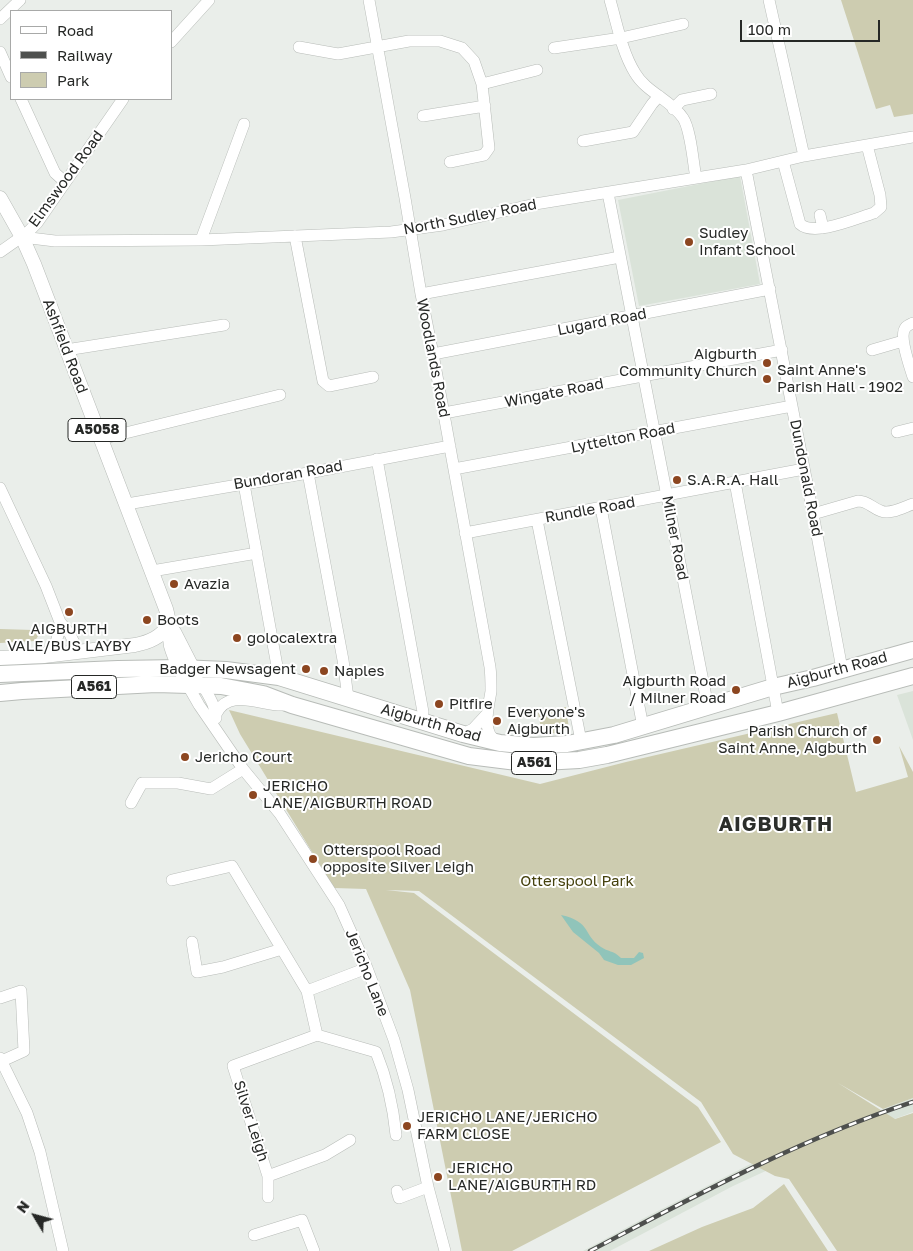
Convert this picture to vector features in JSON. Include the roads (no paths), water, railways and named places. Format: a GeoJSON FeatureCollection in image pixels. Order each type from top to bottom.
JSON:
{"type":"FeatureCollection","features":[{"type":"Feature","properties":{"kind":"highway","name":"Aigburth Road"},"geometry":{"type":"LineString","coordinates":[[0,674],[42,671],[186,668],[226,670],[279,677],[463,734],[500,743],[533,746],[567,744],[614,736],[773,687],[813,678],[913,650]]}},
{"type":"Feature","properties":{"kind":"highway","name":"Aigburth Road"},"geometry":{"type":"LineString","coordinates":[[0,693],[119,686],[195,684],[221,686],[263,694],[292,705],[469,756],[525,763],[579,760],[607,755],[778,713],[913,676]]}},
{"type":"Feature","properties":{"kind":"main road","name":"A5058"},"geometry":{"type":"LineString","coordinates":[[0,198],[22,237]]}},
{"type":"Feature","properties":{"kind":"main road","name":"Ashfield Road"},"geometry":{"type":"LineString","coordinates":[[22,237],[127,504],[166,609],[170,624],[171,643],[195,684]]}},
{"type":"Feature","properties":{"kind":"main road"},"geometry":{"type":"LineString","coordinates":[[0,658],[44,656],[146,642],[158,636],[170,624]]}},
{"type":"Feature","properties":{"kind":"street"},"geometry":{"type":"LineString","coordinates":[[0,19],[20,0]]}},
{"type":"Feature","properties":{"kind":"street"},"geometry":{"type":"LineString","coordinates":[[172,41],[209,0]]}},
{"type":"Feature","properties":{"kind":"street","name":"Woodlands Road"},"geometry":{"type":"LineString","coordinates":[[369,0],[490,667],[491,688],[486,715],[490,735],[495,741],[500,743]]}},
{"type":"Feature","properties":{"kind":"street"},"geometry":{"type":"LineString","coordinates":[[610,0],[621,38],[634,72],[641,82],[674,108],[687,126],[696,178]]}},
{"type":"Feature","properties":{"kind":"street"},"geometry":{"type":"LineString","coordinates":[[769,0],[804,156]]}},
{"type":"Feature","properties":{"kind":"street"},"geometry":{"type":"LineString","coordinates":[[554,48],[621,38],[683,24]]}},
{"type":"Feature","properties":{"kind":"street"},"geometry":{"type":"LineString","coordinates":[[299,47],[338,54],[409,40],[440,41],[462,48],[474,61],[482,84],[486,106],[489,148],[484,155],[450,162]]}},
{"type":"Feature","properties":{"kind":"street"},"geometry":{"type":"LineString","coordinates":[[0,52],[10,75]]}},
{"type":"Feature","properties":{"kind":"street"},"geometry":{"type":"LineString","coordinates":[[482,84],[537,70]]}},
{"type":"Feature","properties":{"kind":"street"},"geometry":{"type":"LineString","coordinates":[[674,108],[682,100],[711,94]]}},
{"type":"Feature","properties":{"kind":"street"},"geometry":{"type":"LineString","coordinates":[[584,141],[633,132],[659,96]]}},
{"type":"Feature","properties":{"kind":"street"},"geometry":{"type":"LineString","coordinates":[[21,100],[55,173],[64,182]]}},
{"type":"Feature","properties":{"kind":"street","name":"Elmswood Road"},"geometry":{"type":"LineString","coordinates":[[0,252],[22,237],[37,222],[123,100]]}},
{"type":"Feature","properties":{"kind":"street"},"geometry":{"type":"LineString","coordinates":[[423,116],[486,106]]}},
{"type":"Feature","properties":{"kind":"street"},"geometry":{"type":"LineString","coordinates":[[201,240],[244,124]]}},
{"type":"Feature","properties":{"kind":"street","name":"North Sudley Road"},"geometry":{"type":"LineString","coordinates":[[22,237],[54,241],[201,240],[391,232],[442,224],[527,206],[746,170],[804,156],[913,138]]}},
{"type":"Feature","properties":{"kind":"street"},"geometry":{"type":"LineString","coordinates":[[783,161],[800,224],[808,229],[822,228],[874,212],[880,207],[880,195],[867,145]]}},
{"type":"Feature","properties":{"kind":"street","name":"Dundonald Road"},"geometry":{"type":"LineString","coordinates":[[746,170],[842,670]]}},
{"type":"Feature","properties":{"kind":"street","name":"Milner Road"},"geometry":{"type":"LineString","coordinates":[[608,193],[708,707]]}},
{"type":"Feature","properties":{"kind":"street"},"geometry":{"type":"LineString","coordinates":[[820,214],[822,228]]}},
{"type":"Feature","properties":{"kind":"street"},"geometry":{"type":"LineString","coordinates":[[295,236],[323,381],[329,386],[373,377]]}},
{"type":"Feature","properties":{"kind":"street"},"geometry":{"type":"LineString","coordinates":[[421,294],[620,257]]}},
{"type":"Feature","properties":{"kind":"street","name":"Lugard Road"},"geometry":{"type":"LineString","coordinates":[[433,354],[770,289]]}},
{"type":"Feature","properties":{"kind":"street"},"geometry":{"type":"LineString","coordinates":[[913,323],[906,327],[903,333],[903,341],[913,377]]}},
{"type":"Feature","properties":{"kind":"street"},"geometry":{"type":"LineString","coordinates":[[66,350],[224,325]]}},
{"type":"Feature","properties":{"kind":"street"},"geometry":{"type":"LineString","coordinates":[[872,350],[903,341]]}},
{"type":"Feature","properties":{"kind":"street","name":"Wingate Road"},"geometry":{"type":"LineString","coordinates":[[444,413],[782,350]]}},
{"type":"Feature","properties":{"kind":"street"},"geometry":{"type":"LineString","coordinates":[[101,439],[280,395]]}},
{"type":"Feature","properties":{"kind":"street","name":"Lyttelton Road"},"geometry":{"type":"LineString","coordinates":[[454,469],[792,406]]}},
{"type":"Feature","properties":{"kind":"street"},"geometry":{"type":"LineString","coordinates":[[897,432],[913,428]]}},
{"type":"Feature","properties":{"kind":"street","name":"Bundoran Road"},"geometry":{"type":"LineString","coordinates":[[127,504],[450,446]]}},
{"type":"Feature","properties":{"kind":"street"},"geometry":{"type":"LineString","coordinates":[[377,459],[423,712],[422,722]]}},
{"type":"Feature","properties":{"kind":"street","name":"Rundle Road"},"geometry":{"type":"LineString","coordinates":[[465,533],[804,469]]}},
{"type":"Feature","properties":{"kind":"street"},"geometry":{"type":"LineString","coordinates":[[308,473],[348,698]]}},
{"type":"Feature","properties":{"kind":"street"},"geometry":{"type":"LineString","coordinates":[[735,482],[778,713]]}},
{"type":"Feature","properties":{"kind":"street"},"geometry":{"type":"LineString","coordinates":[[244,484],[279,677]]}},
{"type":"Feature","properties":{"kind":"street"},"geometry":{"type":"LineString","coordinates":[[0,488],[46,586],[60,622],[70,634],[78,652]]}},
{"type":"Feature","properties":{"kind":"street"},"geometry":{"type":"LineString","coordinates":[[813,514],[858,501],[864,501],[881,512],[913,504]]}},
{"type":"Feature","properties":{"kind":"street"},"geometry":{"type":"LineString","coordinates":[[600,508],[643,727]]}},
{"type":"Feature","properties":{"kind":"street"},"geometry":{"type":"LineString","coordinates":[[537,520],[581,742]]}},
{"type":"Feature","properties":{"kind":"street"},"geometry":{"type":"LineString","coordinates":[[152,571],[257,553]]}},
{"type":"Feature","properties":{"kind":"street"},"geometry":{"type":"LineString","coordinates":[[44,656],[56,642],[60,622]]}},
{"type":"Feature","properties":{"kind":"street"},"geometry":{"type":"LineString","coordinates":[[195,684],[216,714]]}},
{"type":"Feature","properties":{"kind":"street","name":"Jericho Lane"},"geometry":{"type":"LineString","coordinates":[[195,684],[199,705],[243,769],[280,814],[338,905],[367,968],[394,1040],[408,1090],[428,1187],[445,1251]]}},
{"type":"Feature","properties":{"kind":"street"},"geometry":{"type":"LineString","coordinates":[[216,728],[216,714],[222,704],[232,699],[274,706],[292,705]]}},
{"type":"Feature","properties":{"kind":"street"},"geometry":{"type":"LineString","coordinates":[[463,734],[474,729],[486,715]]}},
{"type":"Feature","properties":{"kind":"street"},"geometry":{"type":"LineString","coordinates":[[131,803],[142,783],[178,784],[211,789],[243,769]]}},
{"type":"Feature","properties":{"kind":"street"},"geometry":{"type":"LineString","coordinates":[[172,880],[232,866],[307,991],[317,1035],[376,1052],[386,1076],[396,1134]]}},
{"type":"Feature","properties":{"kind":"street"},"geometry":{"type":"LineString","coordinates":[[192,942],[198,972],[223,968],[282,949]]}},
{"type":"Feature","properties":{"kind":"street"},"geometry":{"type":"LineString","coordinates":[[307,991],[367,968]]}},
{"type":"Feature","properties":{"kind":"street"},"geometry":{"type":"LineString","coordinates":[[0,998],[21,991],[24,1051],[1,1059],[27,1113],[40,1152],[63,1251]]}},
{"type":"Feature","properties":{"kind":"street","name":"Silver Leigh"},"geometry":{"type":"LineString","coordinates":[[317,1035],[233,1066],[268,1176],[326,1155],[350,1140]]}},
{"type":"Feature","properties":{"kind":"street"},"geometry":{"type":"LineString","coordinates":[[268,1176],[268,1197]]}},
{"type":"Feature","properties":{"kind":"street"},"geometry":{"type":"LineString","coordinates":[[398,1198],[428,1187]]}},
{"type":"Feature","properties":{"kind":"street"},"geometry":{"type":"LineString","coordinates":[[254,1235],[302,1220],[314,1251]]}},
{"type":"Feature","properties":{"kind":"water"},"geometry":{"type":"Polygon","coordinates":[[[561,915],[578,921],[595,942],[621,958],[634,958],[639,952],[643,953],[644,958],[631,965],[618,965],[604,960],[599,953],[573,932],[561,915]]]}},
{"type":"Feature","properties":{"kind":"railway"},"geometry":{"type":"LineString","coordinates":[[590,1251],[709,1189],[789,1151],[830,1133],[913,1102]]}},
{"type":"Feature","properties":{"kind":"place","name":"Sudley Infant School"},"geometry":{"type":"Point","coordinates":[689,242]}},
{"type":"Feature","properties":{"kind":"place","name":"Aigburth Community Church"},"geometry":{"type":"Point","coordinates":[767,363]}},
{"type":"Feature","properties":{"kind":"place","name":"Saint Anne's Parish Hall - 1902"},"geometry":{"type":"Point","coordinates":[767,379]}},
{"type":"Feature","properties":{"kind":"place","name":"S.A.R.A. Hall"},"geometry":{"type":"Point","coordinates":[677,480]}},
{"type":"Feature","properties":{"kind":"place","name":"Avazia"},"geometry":{"type":"Point","coordinates":[174,584]}},
{"type":"Feature","properties":{"kind":"place","name":"AIGBURTH VALE/BUS LAYBY"},"geometry":{"type":"Point","coordinates":[69,612]}},
{"type":"Feature","properties":{"kind":"place","name":"Boots"},"geometry":{"type":"Point","coordinates":[147,620]}},
{"type":"Feature","properties":{"kind":"place","name":"golocalextra"},"geometry":{"type":"Point","coordinates":[237,638]}},
{"type":"Feature","properties":{"kind":"place","name":"Badger Newsagent"},"geometry":{"type":"Point","coordinates":[306,669]}},
{"type":"Feature","properties":{"kind":"place","name":"Naples"},"geometry":{"type":"Point","coordinates":[324,671]}},
{"type":"Feature","properties":{"kind":"place","name":"Aigburth Road / Milner Road"},"geometry":{"type":"Point","coordinates":[736,690]}},
{"type":"Feature","properties":{"kind":"place","name":"Pitfire"},"geometry":{"type":"Point","coordinates":[439,704]}},
{"type":"Feature","properties":{"kind":"place","name":"Everyone's Aigburth"},"geometry":{"type":"Point","coordinates":[497,721]}},
{"type":"Feature","properties":{"kind":"place","name":"Parish Church of Saint Anne, Aigburth"},"geometry":{"type":"Point","coordinates":[877,740]}},
{"type":"Feature","properties":{"kind":"place","name":"Jericho Court"},"geometry":{"type":"Point","coordinates":[185,757]}},
{"type":"Feature","properties":{"kind":"place","name":"JERICHO LANE/AIGBURTH ROAD"},"geometry":{"type":"Point","coordinates":[253,795]}},
{"type":"Feature","properties":{"kind":"place","name":"Otterspool Road opposite Silver Leigh"},"geometry":{"type":"Point","coordinates":[313,859]}},
{"type":"Feature","properties":{"kind":"place","name":"JERICHO LANE/JERICHO FARM CLOSE"},"geometry":{"type":"Point","coordinates":[407,1126]}},
{"type":"Feature","properties":{"kind":"place","name":"JERICHO LANE/AIGBURTH RD"},"geometry":{"type":"Point","coordinates":[438,1177]}},
{"type":"Feature","properties":{"kind":"district","name":"AIGBURTH"},"geometry":{"type":"Point","coordinates":[776,825]}},
{"type":"Feature","properties":{"kind":"park label","name":"Otterspool Park"},"geometry":{"type":"Point","coordinates":[577,881]}}]}
